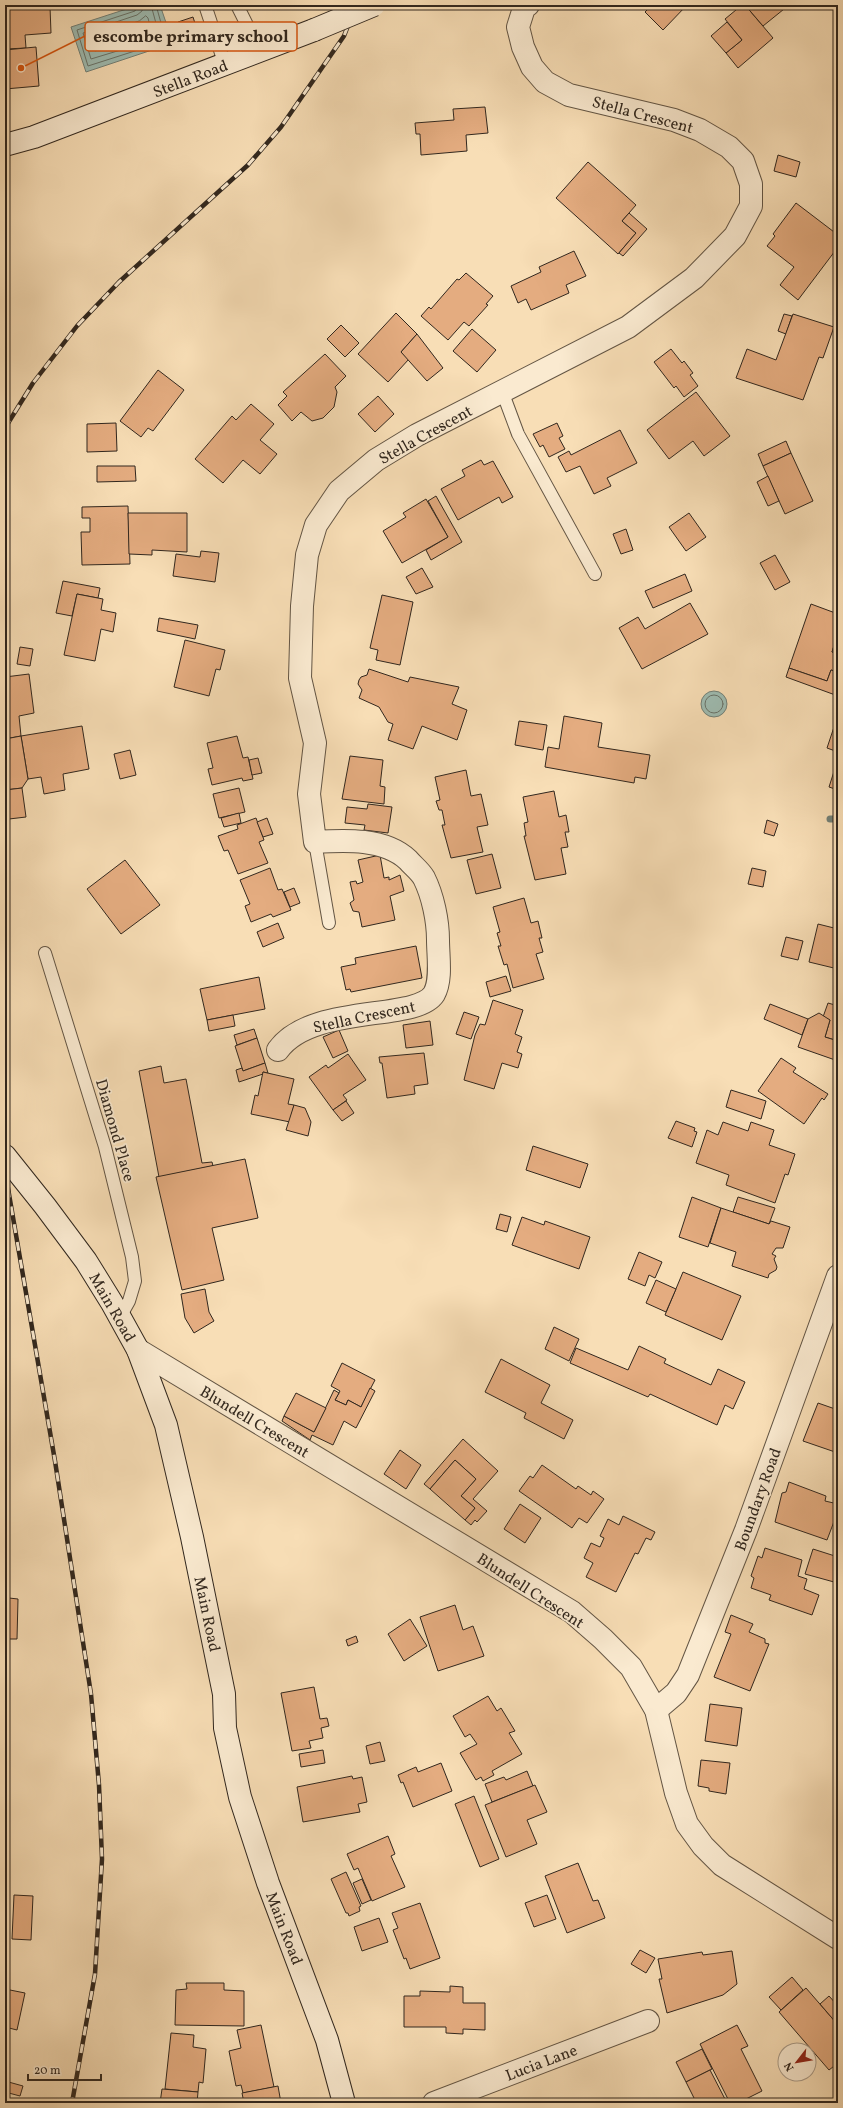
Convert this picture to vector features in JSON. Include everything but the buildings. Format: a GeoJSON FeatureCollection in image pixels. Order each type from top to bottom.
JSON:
{"type":"FeatureCollection","features":[{"type":"Feature","properties":{"kind":"street","name":"Stella Road"},"geometry":{"type":"LineString","coordinates":[[5,145],[34,137],[225,65],[374,5]]}},
{"type":"Feature","properties":{"kind":"street","name":"Stella Crescent"},"geometry":{"type":"LineString","coordinates":[[278,1050],[294,1035],[337,1018],[406,1008],[420,1004],[429,1000],[434,993],[438,981],[438,936],[435,916],[430,892],[419,872],[402,855],[389,848],[346,840],[315,842],[309,794],[315,743],[300,678],[302,606],[306,554],[316,525],[339,492],[376,460],[417,435],[628,327],[694,278],[735,236],[751,206],[752,184],[743,161],[729,147],[700,130],[674,120],[569,95],[546,82],[532,67],[523,47],[518,27],[524,8],[528,5]]}},
{"type":"Feature","properties":{"kind":"street","name":"Main Road"},"geometry":{"type":"LineString","coordinates":[[5,1156],[86,1261],[120,1317],[138,1350],[166,1425],[192,1536],[224,1694],[225,1728],[240,1796],[268,1883],[327,2040],[344,2103]]}},
{"type":"Feature","properties":{"kind":"street","name":"Boundary Road"},"geometry":{"type":"LineString","coordinates":[[656,1710],[676,1693],[688,1675],[746,1530],[838,1276]]}},
{"type":"Feature","properties":{"kind":"street","name":"Blundell Crescent"},"geometry":{"type":"LineString","coordinates":[[138,1350],[572,1612],[604,1640],[631,1667],[656,1710],[676,1793],[687,1824],[703,1846],[722,1865],[838,1938]]}},
{"type":"Feature","properties":{"kind":"street","name":"Lucia Lane"},"geometry":{"type":"LineString","coordinates":[[434,2103],[648,2021]]}},
{"type":"Feature","properties":{"kind":"lane"},"geometry":{"type":"LineString","coordinates":[[205,5],[225,65]]}},
{"type":"Feature","properties":{"kind":"lane"},"geometry":{"type":"LineString","coordinates":[[237,5],[260,51]]}},
{"type":"Feature","properties":{"kind":"lane"},"geometry":{"type":"LineString","coordinates":[[502,391],[518,434],[595,574]]}},
{"type":"Feature","properties":{"kind":"lane"},"geometry":{"type":"LineString","coordinates":[[315,842],[329,923]]}},
{"type":"Feature","properties":{"kind":"lane","name":"Diamond Place"},"geometry":{"type":"LineString","coordinates":[[45,953],[105,1147],[132,1257],[135,1282],[129,1301],[120,1317]]}},
{"type":"Feature","properties":{"kind":"water"},"geometry":{"type":"Polygon","coordinates":[[[139,5],[160,5],[173,43],[86,72],[71,27],[139,5]]]}},
{"type":"Feature","properties":{"kind":"water"},"geometry":{"type":"Polygon","coordinates":[[[714,691],[723,695],[727,704],[723,713],[714,717],[705,713],[701,704],[705,695],[714,691]]]}},
{"type":"Feature","properties":{"kind":"waterway"},"geometry":{"type":"LineString","coordinates":[[830,819],[838,819]]}},
{"type":"Feature","properties":{"kind":"railway"},"geometry":{"type":"LineString","coordinates":[[5,428],[33,383],[77,326],[119,282],[248,165],[281,127],[344,36],[356,5]]}},
{"type":"Feature","properties":{"kind":"railway"},"geometry":{"type":"LineString","coordinates":[[5,1171],[55,1461],[91,1694],[99,1785],[102,1859],[95,1974],[72,2103]]}},
{"type":"Feature","properties":{"kind":"place","name":"escombe primary school"},"geometry":{"type":"Point","coordinates":[21,68]}}]}
